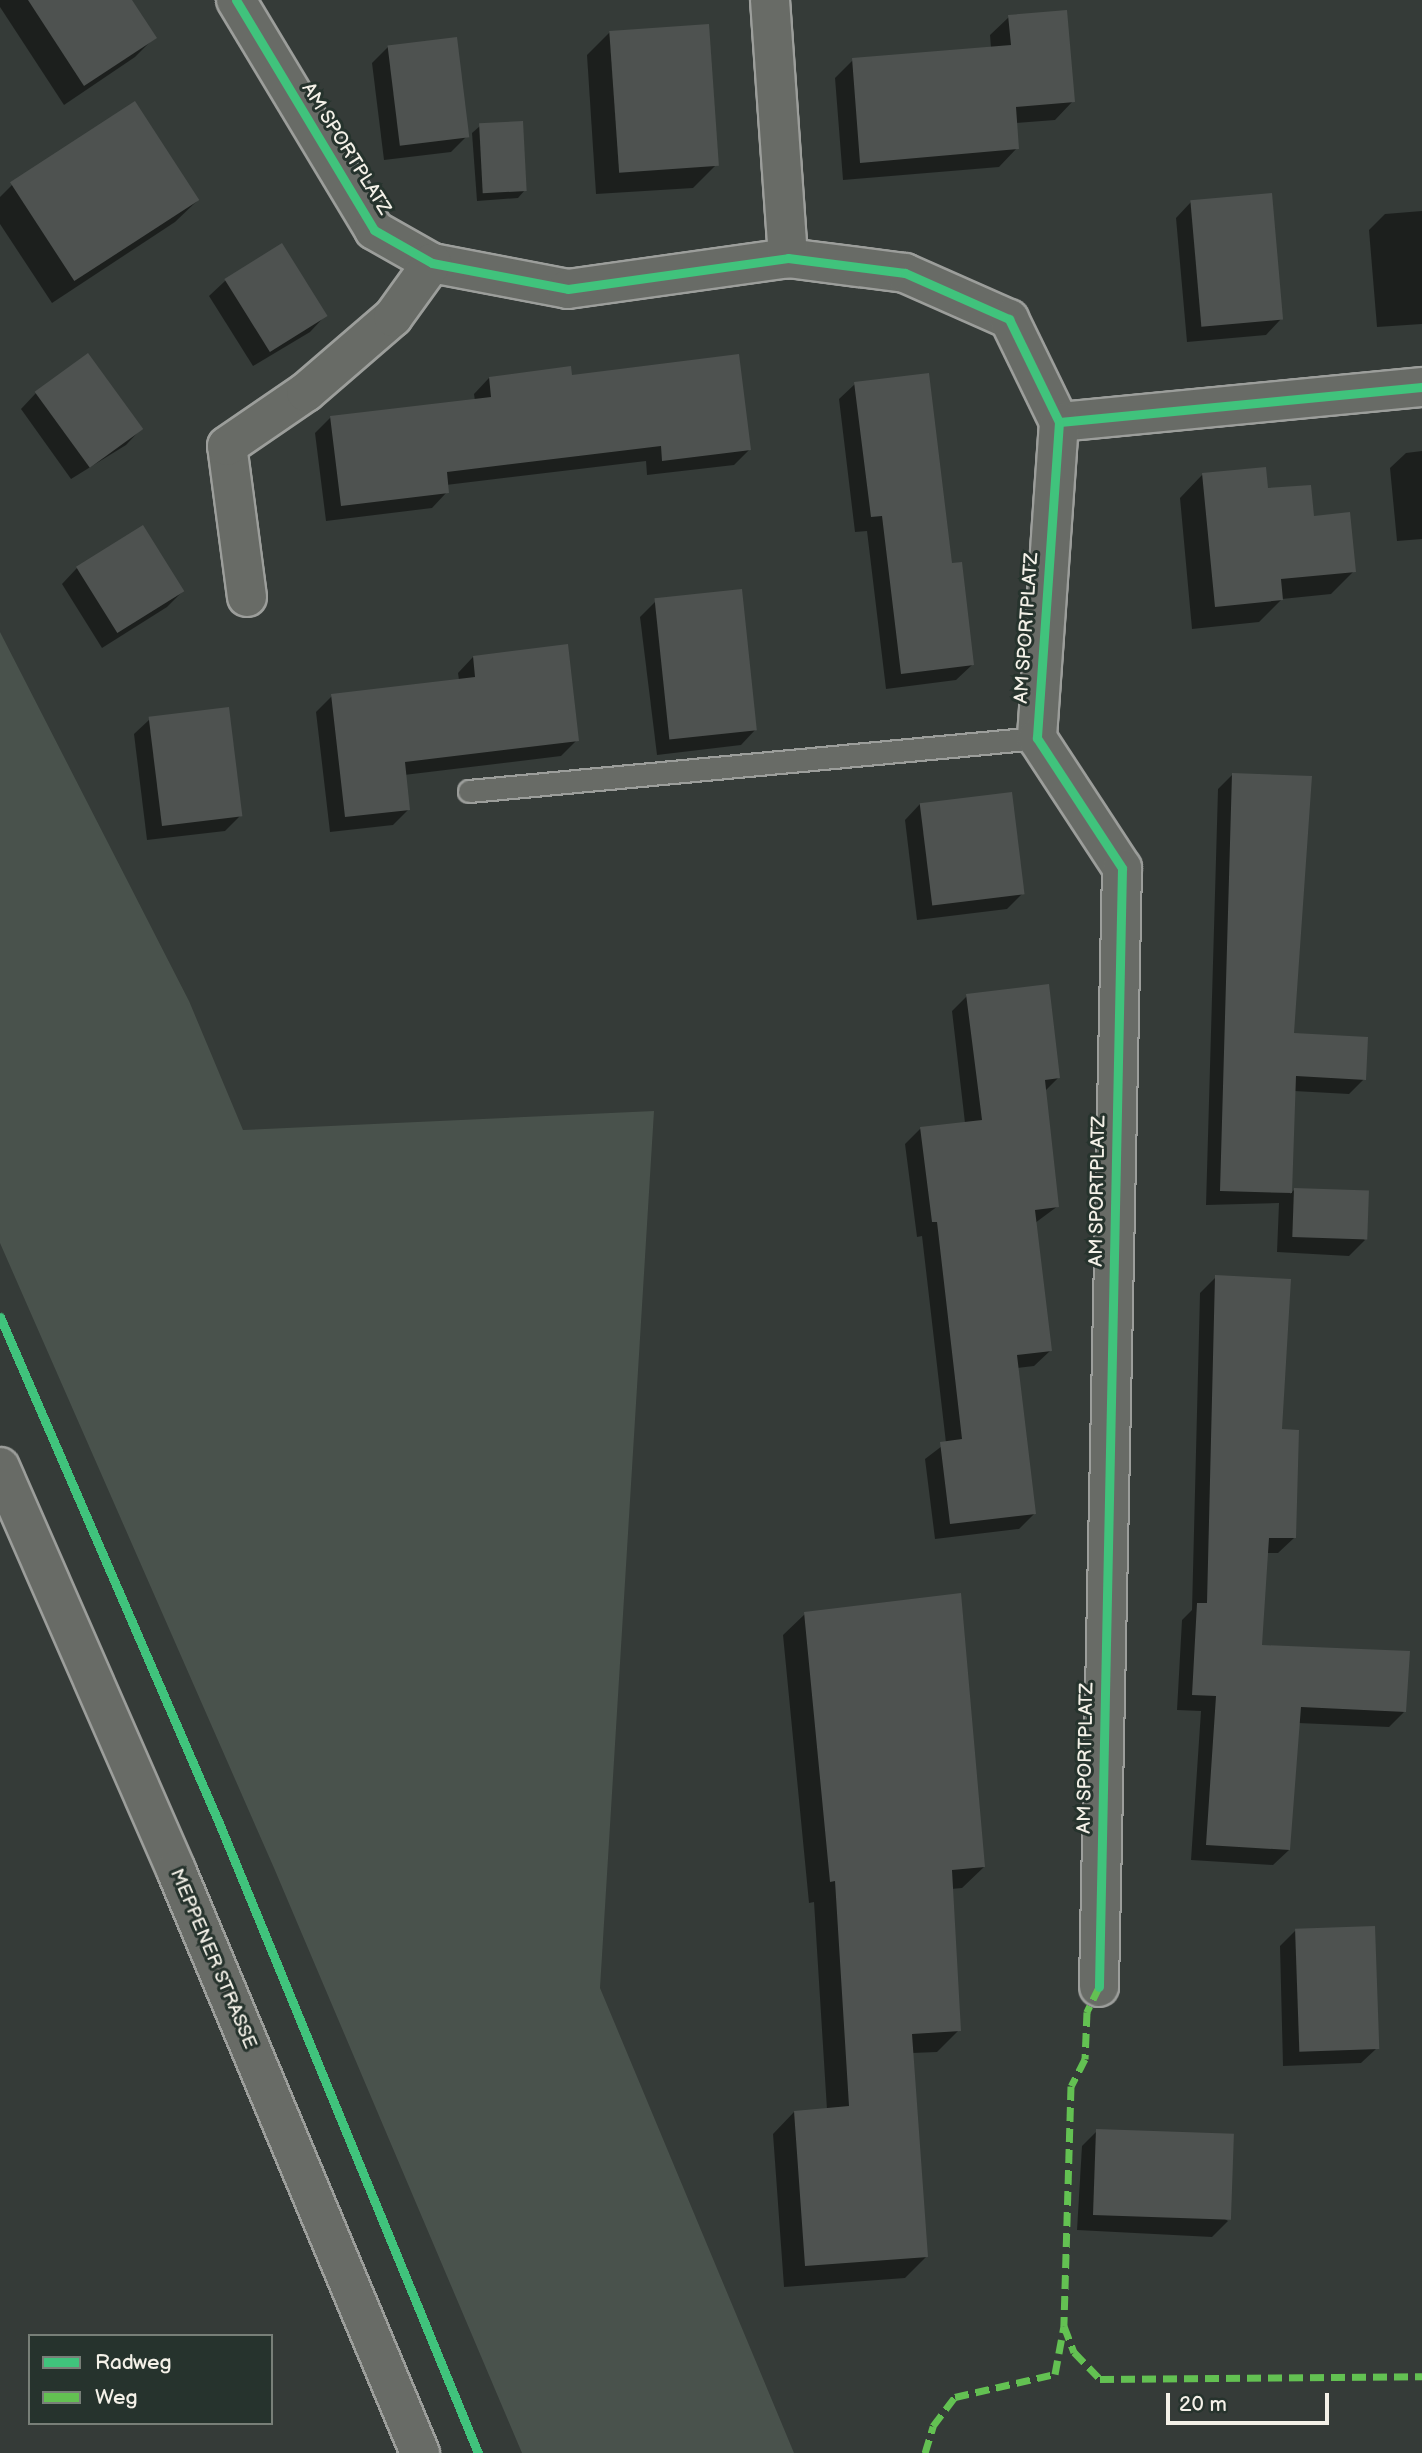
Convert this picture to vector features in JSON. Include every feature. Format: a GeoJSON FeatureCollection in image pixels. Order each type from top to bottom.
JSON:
{"type":"FeatureCollection","features":[{"type":"Feature","properties":{"kind":"street","name":"AM SPORTPLATZ"},"geometry":{"type":"LineString","coordinates":[[236,0],[374,230],[432,264],[568,289],[788,258],[905,273],[1009,319],[1059,422],[1037,738],[1122,868],[1099,1987]]}},
{"type":"Feature","properties":{"kind":"street"},"geometry":{"type":"LineString","coordinates":[[770,0],[788,258]]}},
{"type":"Feature","properties":{"kind":"street"},"geometry":{"type":"LineString","coordinates":[[247,597],[227,446],[306,392],[393,317],[432,264]]}},
{"type":"Feature","properties":{"kind":"street"},"geometry":{"type":"LineString","coordinates":[[1059,422],[1422,387]]}},
{"type":"Feature","properties":{"kind":"street","name":"MEPPENER STRASSE"},"geometry":{"type":"LineString","coordinates":[[0,1467],[176,1870],[420,2453]]}},
{"type":"Feature","properties":{"kind":"lane"},"geometry":{"type":"LineString","coordinates":[[469,791],[1037,738]]}},
{"type":"Feature","properties":{"kind":"shaded area"},"geometry":{"type":"Polygon","coordinates":[[[0,632],[189,1001],[243,1130],[654,1111],[600,1988],[794,2453],[522,2453],[274,1868],[0,1243],[0,632]]]}},
{"type":"Feature","properties":{"kind":"building"},"geometry":{"type":"Polygon","coordinates":[[[28,0],[132,0],[157,38],[84,86],[28,0]]]}},
{"type":"Feature","properties":{"kind":"building"},"geometry":{"type":"Polygon","coordinates":[[[1067,10],[1075,102],[1016,107],[1019,149],[860,163],[852,58],[1011,45],[1008,15],[1067,10]]]}},
{"type":"Feature","properties":{"kind":"building"},"geometry":{"type":"Polygon","coordinates":[[[709,24],[719,166],[619,173],[609,31],[709,24]]]}},
{"type":"Feature","properties":{"kind":"building"},"geometry":{"type":"Polygon","coordinates":[[[457,37],[469,137],[400,146],[388,46],[457,37]]]}},
{"type":"Feature","properties":{"kind":"building"},"geometry":{"type":"Polygon","coordinates":[[[135,101],[199,200],[74,281],[10,182],[135,101]]]}},
{"type":"Feature","properties":{"kind":"building"},"geometry":{"type":"Polygon","coordinates":[[[523,121],[527,191],[483,193],[479,123],[523,121]]]}},
{"type":"Feature","properties":{"kind":"building"},"geometry":{"type":"Polygon","coordinates":[[[1272,193],[1283,320],[1201,327],[1190,200],[1272,193]]]}},
{"type":"Feature","properties":{"kind":"building"},"geometry":{"type":"Polygon","coordinates":[[[282,243],[328,316],[270,352],[224,279],[282,243]]]}},
{"type":"Feature","properties":{"kind":"building"},"geometry":{"type":"Polygon","coordinates":[[[88,353],[143,429],[90,468],[35,392],[88,353]]]}},
{"type":"Feature","properties":{"kind":"building"},"geometry":{"type":"Polygon","coordinates":[[[739,354],[751,450],[662,461],[661,446],[447,472],[449,493],[341,506],[330,416],[491,397],[489,377],[571,366],[572,375],[739,354]]]}},
{"type":"Feature","properties":{"kind":"building"},"geometry":{"type":"Polygon","coordinates":[[[929,373],[952,563],[962,562],[974,665],[901,674],[882,516],[871,517],[854,382],[929,373]]]}},
{"type":"Feature","properties":{"kind":"building"},"geometry":{"type":"Polygon","coordinates":[[[1266,467],[1268,488],[1311,485],[1314,516],[1350,512],[1356,572],[1281,579],[1283,600],[1215,607],[1202,473],[1266,467]]]}},
{"type":"Feature","properties":{"kind":"building"},"geometry":{"type":"Polygon","coordinates":[[[143,525],[184,591],[117,633],[76,567],[143,525]]]}},
{"type":"Feature","properties":{"kind":"building"},"geometry":{"type":"Polygon","coordinates":[[[742,589],[757,730],[669,739],[654,598],[742,589]]]}},
{"type":"Feature","properties":{"kind":"building"},"geometry":{"type":"Polygon","coordinates":[[[568,644],[579,741],[405,762],[410,810],[345,817],[331,694],[475,677],[473,656],[568,644]]]}},
{"type":"Feature","properties":{"kind":"building"},"geometry":{"type":"Polygon","coordinates":[[[229,707],[242,816],[162,826],[149,717],[229,707]]]}},
{"type":"Feature","properties":{"kind":"building"},"geometry":{"type":"Polygon","coordinates":[[[1232,773],[1312,776],[1294,1033],[1368,1037],[1366,1080],[1296,1076],[1292,1193],[1220,1191],[1232,773]]]}},
{"type":"Feature","properties":{"kind":"building"},"geometry":{"type":"Polygon","coordinates":[[[1012,792],[1025,894],[932,906],[920,803],[1012,792]]]}},
{"type":"Feature","properties":{"kind":"building"},"geometry":{"type":"Polygon","coordinates":[[[1049,984],[1060,1078],[1045,1080],[1059,1207],[1035,1210],[1052,1351],[1017,1355],[1036,1514],[950,1524],[940,1442],[962,1439],[937,1222],[932,1222],[920,1127],[982,1120],[966,994],[1049,984]]]}},
{"type":"Feature","properties":{"kind":"building"},"geometry":{"type":"Polygon","coordinates":[[[1294,1188],[1369,1191],[1367,1240],[1292,1237],[1294,1188]]]}},
{"type":"Feature","properties":{"kind":"building"},"geometry":{"type":"Polygon","coordinates":[[[1215,1275],[1291,1279],[1282,1429],[1299,1430],[1296,1538],[1269,1538],[1262,1645],[1410,1651],[1406,1712],[1301,1707],[1290,1850],[1206,1845],[1216,1696],[1192,1695],[1197,1603],[1207,1603],[1215,1275]]]}},
{"type":"Feature","properties":{"kind":"building"},"geometry":{"type":"Polygon","coordinates":[[[961,1593],[985,1867],[952,1870],[961,2031],[912,2034],[928,2257],[805,2266],[794,2111],[849,2106],[835,1881],[830,1882],[804,1612],[961,1593]]]}},
{"type":"Feature","properties":{"kind":"building"},"geometry":{"type":"Polygon","coordinates":[[[1375,1926],[1379,2049],[1299,2052],[1295,1929],[1375,1926]]]}},
{"type":"Feature","properties":{"kind":"building"},"geometry":{"type":"Polygon","coordinates":[[[1096,2129],[1234,2134],[1231,2220],[1093,2215],[1096,2129]]]}},
{"type":"Feature","properties":{"kind":"marked path"},"geometry":{"type":"LineString","coordinates":[[1099,1987],[1087,2012],[1085,2059],[1071,2086],[1064,2326],[1074,2352],[1100,2379],[1422,2376]]}},
{"type":"Feature","properties":{"kind":"marked path"},"geometry":{"type":"LineString","coordinates":[[925,2453],[933,2426],[955,2397],[1055,2374],[1064,2326]]}},
{"type":"Feature","properties":{"kind":"cycle path"},"geometry":{"type":"LineString","coordinates":[[236,0],[374,230],[432,263],[568,289],[788,258],[905,273],[1009,319],[1059,422],[1422,387]]}},
{"type":"Feature","properties":{"kind":"cycle path"},"geometry":{"type":"LineString","coordinates":[[1059,422],[1037,738],[1122,868],[1099,1987]]}},
{"type":"Feature","properties":{"kind":"cycle path"},"geometry":{"type":"LineString","coordinates":[[0,1317],[219,1823],[478,2453]]}}]}
